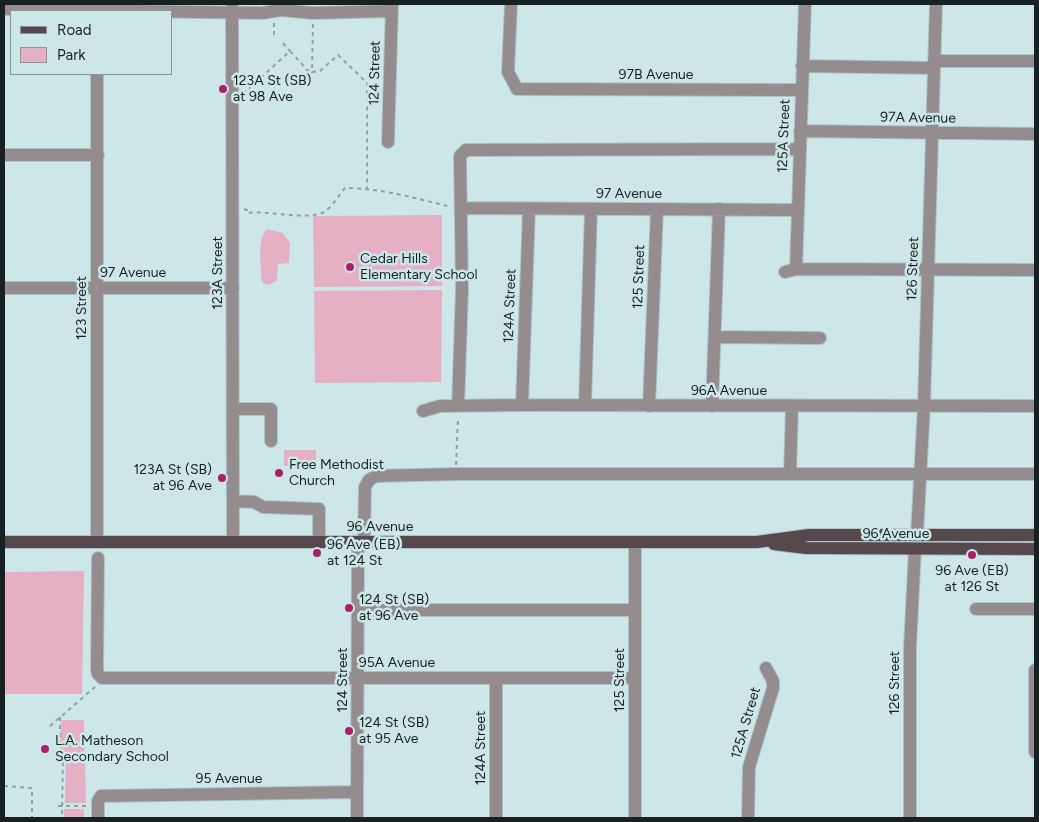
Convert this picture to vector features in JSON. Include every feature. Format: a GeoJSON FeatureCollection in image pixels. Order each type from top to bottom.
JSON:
{"type":"FeatureCollection","features":[{"type":"Feature","properties":{"kind":"main road"},"geometry":{"type":"LineString","coordinates":[[915,549],[920,543],[940,534]]}},
{"type":"Feature","properties":{"kind":"main road","name":"96 Avenue"},"geometry":{"type":"LineString","coordinates":[[757,542],[809,535],[1035,534]]}},
{"type":"Feature","properties":{"kind":"main road","name":"96 Avenue"},"geometry":{"type":"LineString","coordinates":[[4,542],[757,542],[806,548],[1035,549]]}},
{"type":"Feature","properties":{"kind":"street","name":"97B Avenue"},"geometry":{"type":"LineString","coordinates":[[511,4],[508,72],[517,89],[801,90]]}},
{"type":"Feature","properties":{"kind":"street","name":"125A Street"},"geometry":{"type":"LineString","coordinates":[[805,4],[796,210],[790,271],[928,270]]}},
{"type":"Feature","properties":{"kind":"street","name":"126 Street"},"geometry":{"type":"LineString","coordinates":[[917,534],[924,406],[936,4]]}},
{"type":"Feature","properties":{"kind":"street"},"geometry":{"type":"LineString","coordinates":[[4,9],[232,7],[338,13],[392,8]]}},
{"type":"Feature","properties":{"kind":"street","name":"123A Street"},"geometry":{"type":"LineString","coordinates":[[232,7],[233,542]]}},
{"type":"Feature","properties":{"kind":"street","name":"124 Street"},"geometry":{"type":"LineString","coordinates":[[388,142],[392,8]]}},
{"type":"Feature","properties":{"kind":"street"},"geometry":{"type":"LineString","coordinates":[[802,66],[934,65],[1035,61]]}},
{"type":"Feature","properties":{"kind":"street","name":"123 Street"},"geometry":{"type":"LineString","coordinates":[[97,542],[98,75]]}},
{"type":"Feature","properties":{"kind":"street","name":"97A Avenue"},"geometry":{"type":"LineString","coordinates":[[800,131],[1035,134]]}},
{"type":"Feature","properties":{"kind":"street"},"geometry":{"type":"LineString","coordinates":[[458,410],[462,290],[460,156],[466,150],[799,148]]}},
{"type":"Feature","properties":{"kind":"street"},"geometry":{"type":"LineString","coordinates":[[4,155],[98,155]]}},
{"type":"Feature","properties":{"kind":"street","name":"97 Avenue"},"geometry":{"type":"LineString","coordinates":[[461,209],[796,210]]}},
{"type":"Feature","properties":{"kind":"street","name":"124A Street"},"geometry":{"type":"LineString","coordinates":[[522,405],[529,209]]}},
{"type":"Feature","properties":{"kind":"street"},"geometry":{"type":"LineString","coordinates":[[585,405],[591,209]]}},
{"type":"Feature","properties":{"kind":"street"},"geometry":{"type":"LineString","coordinates":[[712,406],[719,209]]}},
{"type":"Feature","properties":{"kind":"street","name":"125 Street"},"geometry":{"type":"LineString","coordinates":[[649,406],[656,210]]}},
{"type":"Feature","properties":{"kind":"street"},"geometry":{"type":"LineString","coordinates":[[928,270],[1035,270]]}},
{"type":"Feature","properties":{"kind":"street","name":"97 Avenue"},"geometry":{"type":"LineString","coordinates":[[4,288],[233,288]]}},
{"type":"Feature","properties":{"kind":"street"},"geometry":{"type":"LineString","coordinates":[[715,337],[820,338]]}},
{"type":"Feature","properties":{"kind":"street","name":"96A Avenue"},"geometry":{"type":"LineString","coordinates":[[423,411],[440,406],[458,410],[522,405],[1035,406]]}},
{"type":"Feature","properties":{"kind":"street"},"geometry":{"type":"LineString","coordinates":[[790,474],[792,406]]}},
{"type":"Feature","properties":{"kind":"street"},"geometry":{"type":"LineString","coordinates":[[233,409],[271,409],[270,441]]}},
{"type":"Feature","properties":{"kind":"street","name":"124 Street"},"geometry":{"type":"LineString","coordinates":[[356,818],[358,610],[361,542],[365,487],[369,480],[376,476],[456,474],[1035,474]]}},
{"type":"Feature","properties":{"kind":"street"},"geometry":{"type":"LineString","coordinates":[[233,501],[254,502],[263,507],[319,509],[319,542]]}},
{"type":"Feature","properties":{"kind":"street","name":"125 Street"},"geometry":{"type":"LineString","coordinates":[[635,542],[636,818]]}},
{"type":"Feature","properties":{"kind":"street","name":"126 Street"},"geometry":{"type":"LineString","coordinates":[[910,818],[910,647],[915,549]]}},
{"type":"Feature","properties":{"kind":"street"},"geometry":{"type":"LineString","coordinates":[[98,558],[98,681]]}},
{"type":"Feature","properties":{"kind":"street"},"geometry":{"type":"LineString","coordinates":[[976,609],[1035,609]]}},
{"type":"Feature","properties":{"kind":"street"},"geometry":{"type":"LineString","coordinates":[[358,610],[635,610]]}},
{"type":"Feature","properties":{"kind":"street","name":"125A Street"},"geometry":{"type":"LineString","coordinates":[[748,818],[749,767],[773,688],[773,681],[766,668]]}},
{"type":"Feature","properties":{"kind":"street"},"geometry":{"type":"LineString","coordinates":[[1035,670],[1035,752]]}},
{"type":"Feature","properties":{"kind":"street","name":"124A Street"},"geometry":{"type":"LineString","coordinates":[[496,678],[496,818]]}},
{"type":"Feature","properties":{"kind":"street","name":"95A Avenue"},"geometry":{"type":"LineString","coordinates":[[98,681],[106,679],[636,678]]}},
{"type":"Feature","properties":{"kind":"street","name":"95 Avenue"},"geometry":{"type":"LineString","coordinates":[[98,818],[98,801],[101,796],[357,792]]}},
{"type":"Feature","properties":{"kind":"path"},"geometry":{"type":"LineString","coordinates":[[274,21],[274,34],[276,37]]}},
{"type":"Feature","properties":{"kind":"path"},"geometry":{"type":"LineString","coordinates":[[312,72],[313,22]]}},
{"type":"Feature","properties":{"kind":"path"},"geometry":{"type":"LineString","coordinates":[[283,43],[308,71],[320,71],[338,56],[367,83],[367,189]]}},
{"type":"Feature","properties":{"kind":"path"},"geometry":{"type":"LineString","coordinates":[[241,96],[290,51]]}},
{"type":"Feature","properties":{"kind":"path"},"geometry":{"type":"LineString","coordinates":[[242,209],[247,210],[246,213],[275,212],[310,217],[325,211],[345,188],[367,189],[448,206],[454,212],[461,209]]}},
{"type":"Feature","properties":{"kind":"path"},"geometry":{"type":"LineString","coordinates":[[456,470],[458,410]]}},
{"type":"Feature","properties":{"kind":"path"},"geometry":{"type":"LineString","coordinates":[[50,726],[94,690],[98,681]]}},
{"type":"Feature","properties":{"kind":"path"},"geometry":{"type":"LineString","coordinates":[[60,717],[60,754],[63,754],[62,818]]}},
{"type":"Feature","properties":{"kind":"path"},"geometry":{"type":"LineString","coordinates":[[4,778],[4,786],[32,788],[32,818]]}},
{"type":"Feature","properties":{"kind":"path"},"geometry":{"type":"LineString","coordinates":[[58,806],[92,806]]}},
{"type":"Feature","properties":{"kind":"green space"},"geometry":{"type":"Polygon","coordinates":[[[442,215],[442,286],[314,287],[313,216],[442,215]]]}},
{"type":"Feature","properties":{"kind":"green space"},"geometry":{"type":"Polygon","coordinates":[[[267,229],[283,233],[290,243],[289,263],[278,264],[277,280],[269,285],[263,283],[261,278],[260,252],[262,239],[267,229]]]}},
{"type":"Feature","properties":{"kind":"green space"},"geometry":{"type":"Polygon","coordinates":[[[442,290],[441,382],[315,383],[314,291],[442,290]]]}},
{"type":"Feature","properties":{"kind":"green space"},"geometry":{"type":"Polygon","coordinates":[[[284,450],[316,450],[316,466],[284,466],[284,450]]]}},
{"type":"Feature","properties":{"kind":"green space"},"geometry":{"type":"Polygon","coordinates":[[[84,571],[82,694],[4,694],[4,572],[84,571]]]}},
{"type":"Feature","properties":{"kind":"green space"},"geometry":{"type":"Polygon","coordinates":[[[61,720],[84,720],[86,803],[65,803],[66,755],[60,755],[61,720]]]}},
{"type":"Feature","properties":{"kind":"green space"},"geometry":{"type":"Polygon","coordinates":[[[64,809],[84,809],[84,818],[64,818],[64,809]]]}},
{"type":"Feature","properties":{"kind":"place","name":"123A St (SB) at 98 Ave"},"geometry":{"type":"Point","coordinates":[223,89]}},
{"type":"Feature","properties":{"kind":"place","name":"Cedar Hills Elementary School"},"geometry":{"type":"Point","coordinates":[350,267]}},
{"type":"Feature","properties":{"kind":"place","name":"Free Methodist Church"},"geometry":{"type":"Point","coordinates":[279,473]}},
{"type":"Feature","properties":{"kind":"place","name":"123A St (SB) at 96 Ave"},"geometry":{"type":"Point","coordinates":[222,478]}},
{"type":"Feature","properties":{"kind":"place","name":"96 Ave (EB) at 124 St"},"geometry":{"type":"Point","coordinates":[317,553]}},
{"type":"Feature","properties":{"kind":"place","name":"96 Ave (EB) at 126 St"},"geometry":{"type":"Point","coordinates":[972,555]}},
{"type":"Feature","properties":{"kind":"place","name":"124 St (SB) at 96 Ave"},"geometry":{"type":"Point","coordinates":[349,608]}},
{"type":"Feature","properties":{"kind":"place","name":"124 St (SB) at 95 Ave"},"geometry":{"type":"Point","coordinates":[349,731]}},
{"type":"Feature","properties":{"kind":"place","name":"L.A. Matheson Secondary School"},"geometry":{"type":"Point","coordinates":[45,749]}}]}
